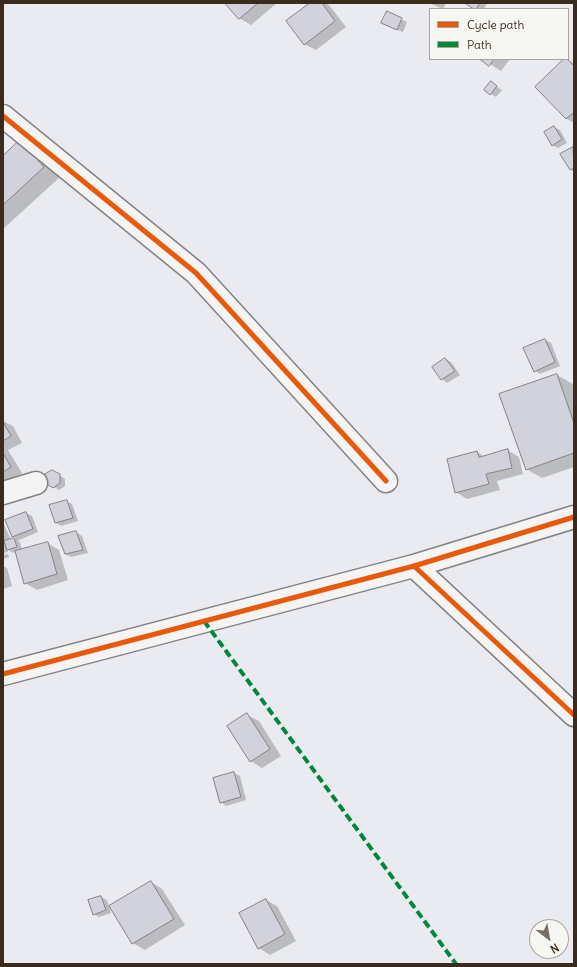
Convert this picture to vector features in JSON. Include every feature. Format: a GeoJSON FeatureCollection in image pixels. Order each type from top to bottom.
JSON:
{"type":"FeatureCollection","features":[{"type":"Feature","properties":{"kind":"street"},"geometry":{"type":"LineString","coordinates":[[3,116],[196,273],[386,481]]}},
{"type":"Feature","properties":{"kind":"street"},"geometry":{"type":"LineString","coordinates":[[3,493],[36,483]]}},
{"type":"Feature","properties":{"kind":"street"},"geometry":{"type":"LineString","coordinates":[[3,674],[414,566],[574,517]]}},
{"type":"Feature","properties":{"kind":"street"},"geometry":{"type":"LineString","coordinates":[[414,566],[574,715]]}},
{"type":"Feature","properties":{"kind":"building"},"geometry":{"type":"Polygon","coordinates":[[[225,3],[258,3],[239,19],[225,3]]]}},
{"type":"Feature","properties":{"kind":"building"},"geometry":{"type":"Polygon","coordinates":[[[310,3],[322,3],[335,21],[304,45],[286,21],[310,3]]]}},
{"type":"Feature","properties":{"kind":"building"},"geometry":{"type":"Polygon","coordinates":[[[465,3],[480,3],[477,8],[472,8],[465,3]]]}},
{"type":"Feature","properties":{"kind":"building"},"geometry":{"type":"Polygon","coordinates":[[[387,11],[402,18],[397,30],[381,23],[387,11]]]}},
{"type":"Feature","properties":{"kind":"building"},"geometry":{"type":"Polygon","coordinates":[[[481,60],[493,60],[489,66],[481,60]]]}},
{"type":"Feature","properties":{"kind":"building"},"geometry":{"type":"Polygon","coordinates":[[[563,60],[568,60],[574,66],[574,112],[566,119],[535,87],[563,60]]]}},
{"type":"Feature","properties":{"kind":"building"},"geometry":{"type":"Polygon","coordinates":[[[491,81],[497,86],[490,95],[484,90],[491,81]]]}},
{"type":"Feature","properties":{"kind":"building"},"geometry":{"type":"Polygon","coordinates":[[[554,126],[562,139],[552,146],[544,132],[554,126]]]}},
{"type":"Feature","properties":{"kind":"building"},"geometry":{"type":"Polygon","coordinates":[[[20,140],[44,167],[3,205],[3,156],[20,140]]]}},
{"type":"Feature","properties":{"kind":"building"},"geometry":{"type":"Polygon","coordinates":[[[573,147],[574,168],[570,170],[560,154],[573,147]]]}},
{"type":"Feature","properties":{"kind":"building"},"geometry":{"type":"Polygon","coordinates":[[[545,339],[555,362],[534,372],[523,348],[545,339]]]}},
{"type":"Feature","properties":{"kind":"building"},"geometry":{"type":"Polygon","coordinates":[[[445,358],[455,371],[441,380],[432,367],[445,358]]]}},
{"type":"Feature","properties":{"kind":"building"},"geometry":{"type":"Polygon","coordinates":[[[557,374],[574,423],[574,453],[526,470],[499,394],[557,374]]]}},
{"type":"Feature","properties":{"kind":"building"},"geometry":{"type":"Polygon","coordinates":[[[3,422],[11,436],[3,441],[3,422]]]}},
{"type":"Feature","properties":{"kind":"building"},"geometry":{"type":"Polygon","coordinates":[[[508,449],[512,468],[486,474],[489,484],[455,493],[447,459],[477,451],[479,457],[508,449]]]}},
{"type":"Feature","properties":{"kind":"building"},"geometry":{"type":"Polygon","coordinates":[[[3,453],[11,467],[3,472],[3,453]]]}},
{"type":"Feature","properties":{"kind":"building"},"geometry":{"type":"Polygon","coordinates":[[[52,470],[60,474],[60,483],[53,488],[45,483],[44,475],[52,470]]]}},
{"type":"Feature","properties":{"kind":"building"},"geometry":{"type":"Polygon","coordinates":[[[67,500],[73,518],[55,523],[49,505],[67,500]]]}},
{"type":"Feature","properties":{"kind":"building"},"geometry":{"type":"Polygon","coordinates":[[[26,512],[33,529],[12,537],[5,520],[26,512]]]}},
{"type":"Feature","properties":{"kind":"building"},"geometry":{"type":"Polygon","coordinates":[[[76,531],[83,550],[65,554],[58,536],[76,531]]]}},
{"type":"Feature","properties":{"kind":"building"},"geometry":{"type":"Polygon","coordinates":[[[14,538],[17,547],[7,550],[4,541],[14,538]]]}},
{"type":"Feature","properties":{"kind":"building"},"geometry":{"type":"Polygon","coordinates":[[[48,542],[57,574],[24,584],[15,551],[48,542]]]}},
{"type":"Feature","properties":{"kind":"building"},"geometry":{"type":"Polygon","coordinates":[[[247,713],[270,749],[250,762],[227,726],[247,713]]]}},
{"type":"Feature","properties":{"kind":"building"},"geometry":{"type":"Polygon","coordinates":[[[234,772],[241,797],[220,803],[213,778],[234,772]]]}},
{"type":"Feature","properties":{"kind":"building"},"geometry":{"type":"Polygon","coordinates":[[[151,881],[174,919],[132,944],[109,906],[151,881]]]}},
{"type":"Feature","properties":{"kind":"building"},"geometry":{"type":"Polygon","coordinates":[[[101,896],[106,910],[93,915],[88,900],[101,896]]]}},
{"type":"Feature","properties":{"kind":"building"},"geometry":{"type":"Polygon","coordinates":[[[266,899],[285,934],[258,949],[239,913],[266,899]]]}},
{"type":"Feature","properties":{"kind":"marked path"},"geometry":{"type":"LineString","coordinates":[[204,621],[456,964]]}},
{"type":"Feature","properties":{"kind":"cycle path"},"geometry":{"type":"LineString","coordinates":[[3,116],[196,273],[386,481]]}},
{"type":"Feature","properties":{"kind":"cycle path"},"geometry":{"type":"LineString","coordinates":[[3,674],[414,566],[574,517]]}},
{"type":"Feature","properties":{"kind":"cycle path"},"geometry":{"type":"LineString","coordinates":[[414,566],[574,715]]}}]}
